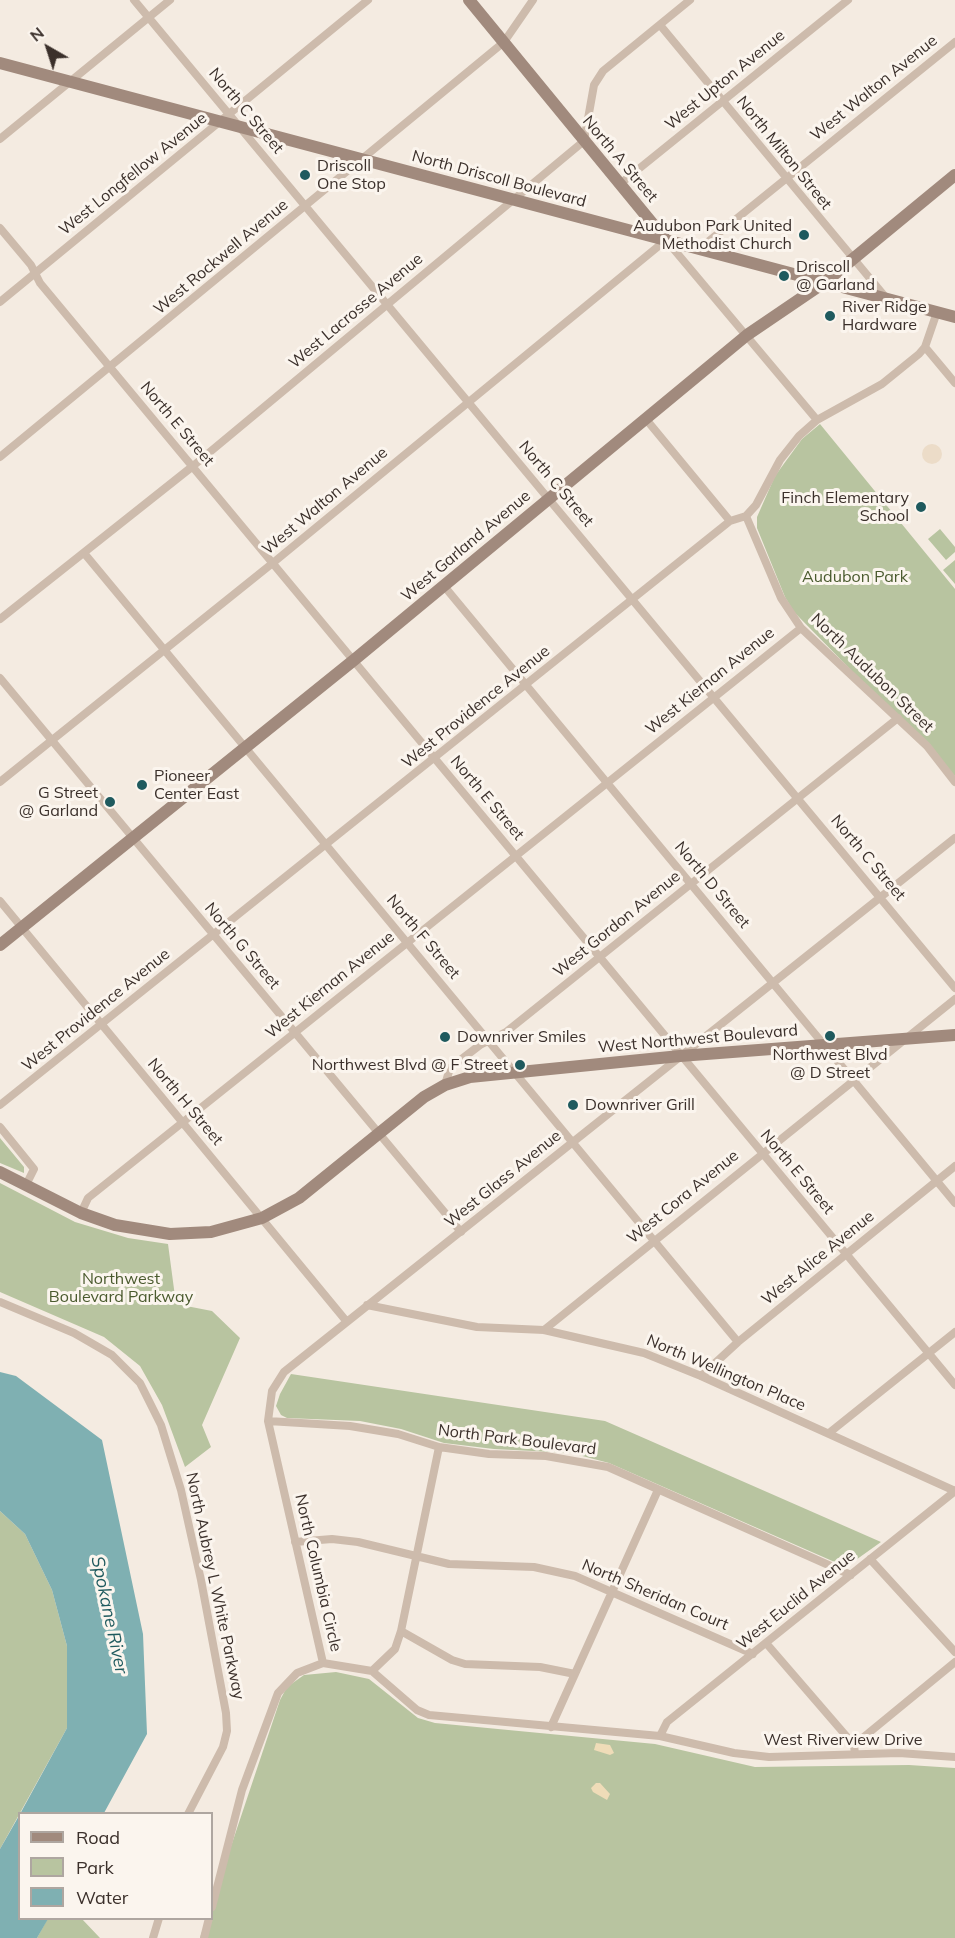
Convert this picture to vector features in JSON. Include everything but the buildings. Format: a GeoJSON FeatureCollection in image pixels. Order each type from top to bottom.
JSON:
{"type":"FeatureCollection","features":[{"type":"Feature","properties":{"kind":"main road","name":"North A Street"},"geometry":{"type":"LineString","coordinates":[[469,0],[666,240]]}},
{"type":"Feature","properties":{"kind":"main road","name":"North Driscoll Boulevard"},"geometry":{"type":"LineString","coordinates":[[0,63],[70,82],[225,118],[240,127],[955,317]]}},
{"type":"Feature","properties":{"kind":"main road","name":"West Garland Avenue"},"geometry":{"type":"LineString","coordinates":[[0,945],[354,660],[747,335],[825,282],[955,175]]}},
{"type":"Feature","properties":{"kind":"main road","name":"West Northwest Boulevard"},"geometry":{"type":"LineString","coordinates":[[0,1172],[81,1213],[128,1229],[170,1234],[225,1230],[262,1218],[299,1198],[424,1097],[445,1085],[470,1077],[680,1056],[955,1035]]}},
{"type":"Feature","properties":{"kind":"street","name":"North C Street"},"geometry":{"type":"LineString","coordinates":[[134,0],[225,118]]}},
{"type":"Feature","properties":{"kind":"street"},"geometry":{"type":"LineString","coordinates":[[0,139],[170,0]]}},
{"type":"Feature","properties":{"kind":"street","name":"West Longfellow Avenue"},"geometry":{"type":"LineString","coordinates":[[0,302],[368,0]]}},
{"type":"Feature","properties":{"kind":"street","name":"West Rockwell Avenue"},"geometry":{"type":"LineString","coordinates":[[0,457],[504,42],[533,0]]}},
{"type":"Feature","properties":{"kind":"street"},"geometry":{"type":"LineString","coordinates":[[584,141],[594,85],[603,71],[690,0]]}},
{"type":"Feature","properties":{"kind":"street","name":"West Upton Avenue"},"geometry":{"type":"LineString","coordinates":[[620,184],[848,0]]}},
{"type":"Feature","properties":{"kind":"street","name":"North Milton Street"},"geometry":{"type":"LineString","coordinates":[[660,25],[887,299]]}},
{"type":"Feature","properties":{"kind":"street","name":"West Walton Avenue"},"geometry":{"type":"LineString","coordinates":[[699,249],[955,42]]}},
{"type":"Feature","properties":{"kind":"street","name":"North C Street"},"geometry":{"type":"LineString","coordinates":[[240,127],[955,988]]}},
{"type":"Feature","properties":{"kind":"street","name":"West Lacrosse Avenue"},"geometry":{"type":"LineString","coordinates":[[0,620],[193,466],[584,141]]}},
{"type":"Feature","properties":{"kind":"street","name":"North E Street"},"geometry":{"type":"LineString","coordinates":[[0,228],[111,367],[955,1385]]}},
{"type":"Feature","properties":{"kind":"street","name":"West Walton Avenue"},"geometry":{"type":"LineString","coordinates":[[0,782],[274,562],[666,240]]}},
{"type":"Feature","properties":{"kind":"street","name":"North A Street"},"geometry":{"type":"LineString","coordinates":[[666,240],[817,420]]}},
{"type":"Feature","properties":{"kind":"street"},"geometry":{"type":"LineString","coordinates":[[746,516],[756,505],[788,447],[817,420],[882,384],[925,346],[937,312]]}},
{"type":"Feature","properties":{"kind":"street"},"geometry":{"type":"LineString","coordinates":[[925,346],[955,383]]}},
{"type":"Feature","properties":{"kind":"street"},"geometry":{"type":"LineString","coordinates":[[645,418],[730,521]]}},
{"type":"Feature","properties":{"kind":"street","name":"West Providence Avenue"},"geometry":{"type":"LineString","coordinates":[[0,1105],[527,686],[730,521],[746,516]]}},
{"type":"Feature","properties":{"kind":"street","name":"North Audubon Street"},"geometry":{"type":"LineString","coordinates":[[746,516],[781,598],[801,628],[927,746],[955,782]]}},
{"type":"Feature","properties":{"kind":"street","name":"North F Street"},"geometry":{"type":"LineString","coordinates":[[84,553],[738,1342]]}},
{"type":"Feature","properties":{"kind":"street","name":"North D Street"},"geometry":{"type":"LineString","coordinates":[[444,586],[955,1203]]}},
{"type":"Feature","properties":{"kind":"street","name":"West Kiernan Avenue"},"geometry":{"type":"LineString","coordinates":[[81,1213],[88,1198],[801,628]]}},
{"type":"Feature","properties":{"kind":"street","name":"North G Street"},"geometry":{"type":"LineString","coordinates":[[0,678],[461,1232]]}},
{"type":"Feature","properties":{"kind":"street","name":"West Gordon Avenue"},"geometry":{"type":"LineString","coordinates":[[445,1085],[450,1068],[480,1045],[506,1032],[897,718]]}},
{"type":"Feature","properties":{"kind":"street","name":"West Glass Avenue"},"geometry":{"type":"LineString","coordinates":[[272,1391],[284,1372],[955,838]]}},
{"type":"Feature","properties":{"kind":"street","name":"North H Street"},"geometry":{"type":"LineString","coordinates":[[0,901],[346,1322]]}},
{"type":"Feature","properties":{"kind":"street","name":"West Cora Avenue"},"geometry":{"type":"LineString","coordinates":[[544,1330],[955,999]]}},
{"type":"Feature","properties":{"kind":"street"},"geometry":{"type":"LineString","coordinates":[[0,1127],[34,1169],[26,1185]]}},
{"type":"Feature","properties":{"kind":"street","name":"West Alice Avenue"},"geometry":{"type":"LineString","coordinates":[[701,1376],[738,1342],[955,1166]]}},
{"type":"Feature","properties":{"kind":"street","name":"North Aubrey L White Parkway"},"geometry":{"type":"LineString","coordinates":[[0,1302],[74,1333],[112,1355],[140,1383],[161,1425],[181,1490],[201,1580],[226,1713],[227,1731],[223,1747],[190,1812]]}},
{"type":"Feature","properties":{"kind":"street","name":"North Wellington Place"},"geometry":{"type":"LineString","coordinates":[[367,1305],[477,1327],[544,1330],[644,1353],[701,1376],[955,1491]]}},
{"type":"Feature","properties":{"kind":"street"},"geometry":{"type":"LineString","coordinates":[[829,1433],[955,1332]]}},
{"type":"Feature","properties":{"kind":"street","name":"North Columbia Circle"},"geometry":{"type":"LineString","coordinates":[[272,1391],[268,1421],[323,1663],[372,1671]]}},
{"type":"Feature","properties":{"kind":"street","name":"North Park Boulevard"},"geometry":{"type":"LineString","coordinates":[[268,1421],[350,1426],[398,1434],[439,1448],[489,1454],[546,1456],[608,1467],[851,1575]]}},
{"type":"Feature","properties":{"kind":"street"},"geometry":{"type":"LineString","coordinates":[[439,1448],[401,1631],[395,1649],[372,1671],[417,1710],[429,1715],[660,1736]]}},
{"type":"Feature","properties":{"kind":"street"},"geometry":{"type":"LineString","coordinates":[[551,1727],[658,1490]]}},
{"type":"Feature","properties":{"kind":"street","name":"West Euclid Avenue"},"geometry":{"type":"LineString","coordinates":[[660,1736],[667,1722],[955,1491]]}},
{"type":"Feature","properties":{"kind":"street","name":"North Sheridan Court"},"geometry":{"type":"LineString","coordinates":[[296,1542],[332,1539],[358,1542],[449,1564],[534,1566],[575,1576],[753,1654]]}},
{"type":"Feature","properties":{"kind":"street"},"geometry":{"type":"LineString","coordinates":[[870,1559],[955,1653]]}},
{"type":"Feature","properties":{"kind":"street"},"geometry":{"type":"LineString","coordinates":[[401,1631],[452,1660],[465,1664],[540,1667],[575,1674]]}},
{"type":"Feature","properties":{"kind":"street"},"geometry":{"type":"LineString","coordinates":[[766,1643],[854,1750],[955,1662]]}},
{"type":"Feature","properties":{"kind":"street"},"geometry":{"type":"LineString","coordinates":[[213,1904],[242,1790],[278,1693],[297,1673],[323,1663]]}},
{"type":"Feature","properties":{"kind":"street","name":"West Riverview Drive"},"geometry":{"type":"LineString","coordinates":[[660,1736],[734,1753],[769,1757],[854,1750],[955,1757]]}},
{"type":"Feature","properties":{"kind":"street"},"geometry":{"type":"LineString","coordinates":[[153,1938],[158,1920]]}},
{"type":"Feature","properties":{"kind":"street"},"geometry":{"type":"LineString","coordinates":[[204,1938],[208,1920]]}},
{"type":"Feature","properties":{"kind":"green space","name":"Audubon Park"},"geometry":{"type":"Polygon","coordinates":[[[820,424],[955,589],[955,776],[794,612],[785,597],[757,528],[757,517],[775,476],[802,439],[820,424]]]}},
{"type":"Feature","properties":{"kind":"green space"},"geometry":{"type":"Polygon","coordinates":[[[940,529],[955,547],[955,552],[946,560],[928,539],[940,529]]]}},
{"type":"Feature","properties":{"kind":"green space"},"geometry":{"type":"Polygon","coordinates":[[[955,560],[955,584],[943,570],[955,560]]]}},
{"type":"Feature","properties":{"kind":"green space"},"geometry":{"type":"Polygon","coordinates":[[[0,1138],[24,1167],[24,1173],[0,1163],[0,1138]]]}},
{"type":"Feature","properties":{"kind":"green space","name":"Northwest Boulevard Parkway"},"geometry":{"type":"Polygon","coordinates":[[[0,1183],[75,1222],[128,1238],[168,1244],[176,1304],[212,1311],[240,1338],[202,1425],[211,1447],[185,1467],[162,1405],[140,1366],[104,1337],[0,1292],[0,1183]]]}},
{"type":"Feature","properties":{"kind":"green space"},"geometry":{"type":"Polygon","coordinates":[[[291,1374],[605,1421],[881,1542],[846,1567],[609,1463],[571,1453],[494,1449],[444,1443],[401,1429],[360,1421],[287,1418],[281,1415],[276,1406],[291,1374]]]}},
{"type":"Feature","properties":{"kind":"green space"},"geometry":{"type":"Polygon","coordinates":[[[0,1511],[25,1534],[52,1590],[67,1646],[67,1728],[20,1812],[18,1812],[18,1816],[0,1849],[0,1511]]]}},
{"type":"Feature","properties":{"kind":"green space"},"geometry":{"type":"Polygon","coordinates":[[[336,1672],[369,1679],[418,1718],[435,1723],[655,1744],[755,1767],[909,1765],[955,1768],[955,1938],[200,1938],[206,1920],[213,1920],[213,1900],[280,1700],[287,1687],[304,1675],[336,1672]]]}},
{"type":"Feature","properties":{"kind":"green space"},"geometry":{"type":"Polygon","coordinates":[[[47,1920],[83,1920],[100,1938],[37,1938],[47,1920]]]}},
{"type":"Feature","properties":{"kind":"sand"},"geometry":{"type":"Polygon","coordinates":[[[596,1743],[610,1745],[614,1753],[610,1755],[594,1750],[596,1743]]]}},
{"type":"Feature","properties":{"kind":"sand"},"geometry":{"type":"Polygon","coordinates":[[[596,1783],[600,1783],[610,1794],[607,1800],[593,1792],[591,1788],[596,1783]]]}},
{"type":"Feature","properties":{"kind":"shaded area"},"geometry":{"type":"Polygon","coordinates":[[[932,444],[939,447],[942,454],[939,461],[932,464],[925,461],[922,454],[925,447],[932,444]]]}},
{"type":"Feature","properties":{"kind":"water","name":"Spokane River"},"geometry":{"type":"Polygon","coordinates":[[[0,1372],[16,1376],[102,1440],[143,1634],[147,1734],[105,1812],[21,1812],[67,1728],[67,1646],[52,1590],[25,1534],[0,1511],[0,1372]]]}},
{"type":"Feature","properties":{"kind":"water"},"geometry":{"type":"Polygon","coordinates":[[[18,1818],[18,1920],[47,1920],[37,1938],[0,1938],[0,1849],[18,1818]]]}},
{"type":"Feature","properties":{"kind":"place","name":"Driscoll One Stop"},"geometry":{"type":"Point","coordinates":[305,175]}},
{"type":"Feature","properties":{"kind":"place","name":"Audubon Park United Methodist Church"},"geometry":{"type":"Point","coordinates":[804,235]}},
{"type":"Feature","properties":{"kind":"place","name":"Driscoll @ Garland"},"geometry":{"type":"Point","coordinates":[784,276]}},
{"type":"Feature","properties":{"kind":"place","name":"River Ridge Hardware"},"geometry":{"type":"Point","coordinates":[830,316]}},
{"type":"Feature","properties":{"kind":"place","name":"Finch Elementary School"},"geometry":{"type":"Point","coordinates":[921,507]}},
{"type":"Feature","properties":{"kind":"place","name":"Pioneer Center East"},"geometry":{"type":"Point","coordinates":[142,785]}},
{"type":"Feature","properties":{"kind":"place","name":"G Street @ Garland"},"geometry":{"type":"Point","coordinates":[110,802]}},
{"type":"Feature","properties":{"kind":"place","name":"Northwest Blvd @ D Street"},"geometry":{"type":"Point","coordinates":[830,1036]}},
{"type":"Feature","properties":{"kind":"place","name":"Downriver Smiles"},"geometry":{"type":"Point","coordinates":[445,1037]}},
{"type":"Feature","properties":{"kind":"place","name":"Northwest Blvd @ F Street"},"geometry":{"type":"Point","coordinates":[520,1065]}},
{"type":"Feature","properties":{"kind":"place","name":"Downriver Grill"},"geometry":{"type":"Point","coordinates":[573,1105]}}]}
